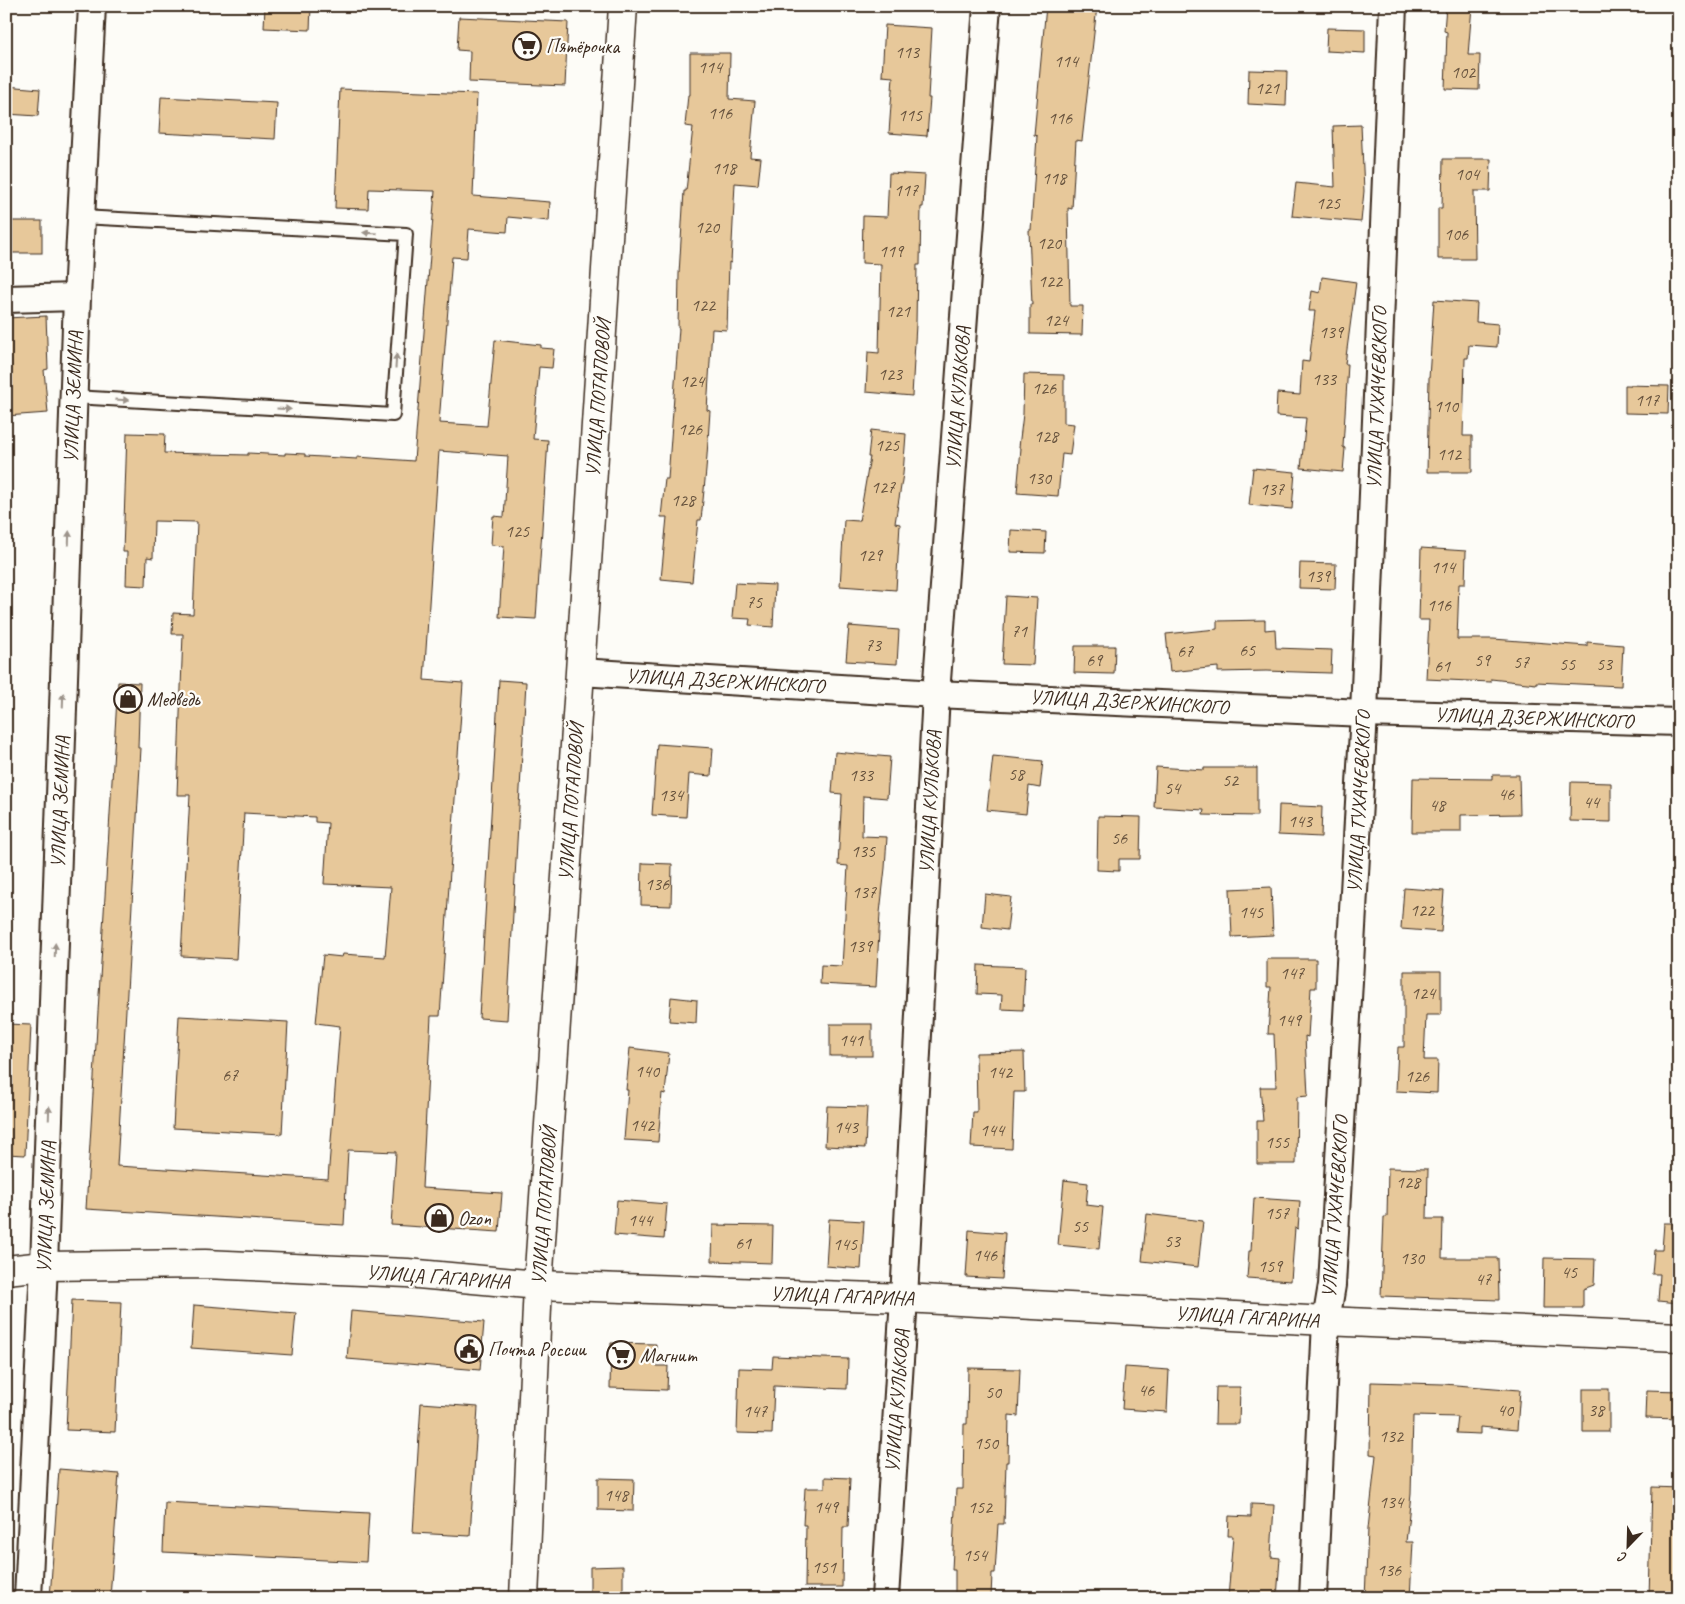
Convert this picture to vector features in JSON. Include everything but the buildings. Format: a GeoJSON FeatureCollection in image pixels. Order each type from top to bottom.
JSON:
{"type":"FeatureCollection","features":[{"type":"Feature","properties":{"kind":"main road","name":"УЛИЦА ПОТАПОВОЙ"},"geometry":{"type":"LineString","coordinates":[[524,1598],[538,1284],[623,6]]}},
{"type":"Feature","properties":{"kind":"main road","name":"УЛИЦА ГАГАРИНА"},"geometry":{"type":"LineString","coordinates":[[6,1270],[44,1266],[205,1264],[406,1273],[538,1284],[904,1298],[1326,1321],[1679,1337]]}},
{"type":"Feature","properties":{"kind":"street","name":"УЛИЦА ЗЕМИНА"},"geometry":{"type":"LineString","coordinates":[[28,1598],[44,1266],[77,297],[92,6]]}},
{"type":"Feature","properties":{"kind":"street","name":"УЛИЦА КУЛЬКОВА"},"geometry":{"type":"LineString","coordinates":[[885,1598],[904,1298],[936,694],[987,6]]}},
{"type":"Feature","properties":{"kind":"street","name":"УЛИЦА ТУХАЧЕВСКОГО"},"geometry":{"type":"LineString","coordinates":[[1313,1598],[1326,1321],[1333,1275],[1364,713],[1393,6]]}},
{"type":"Feature","properties":{"kind":"street"},"geometry":{"type":"LineString","coordinates":[[6,299],[77,297]]}},
{"type":"Feature","properties":{"kind":"street","name":"УЛИЦА ДЗЕРЖИНСКОГО"},"geometry":{"type":"LineString","coordinates":[[580,672],[936,694],[1364,713],[1679,722]]}},
{"type":"Feature","properties":{"kind":"lane"},"geometry":{"type":"LineString","coordinates":[[73,397],[392,415],[406,234],[81,217]]}},
{"type":"Feature","properties":{"kind":"place","name":"Пятёрочка"},"geometry":{"type":"Point","coordinates":[527,46]}},
{"type":"Feature","properties":{"kind":"place","name":"Медведь"},"geometry":{"type":"Point","coordinates":[128,699]}},
{"type":"Feature","properties":{"kind":"place","name":"Ozon"},"geometry":{"type":"Point","coordinates":[439,1218]}},
{"type":"Feature","properties":{"kind":"place","name":"Почта России"},"geometry":{"type":"Point","coordinates":[469,1349]}},
{"type":"Feature","properties":{"kind":"place","name":"Магнит"},"geometry":{"type":"Point","coordinates":[621,1355]}}]}
